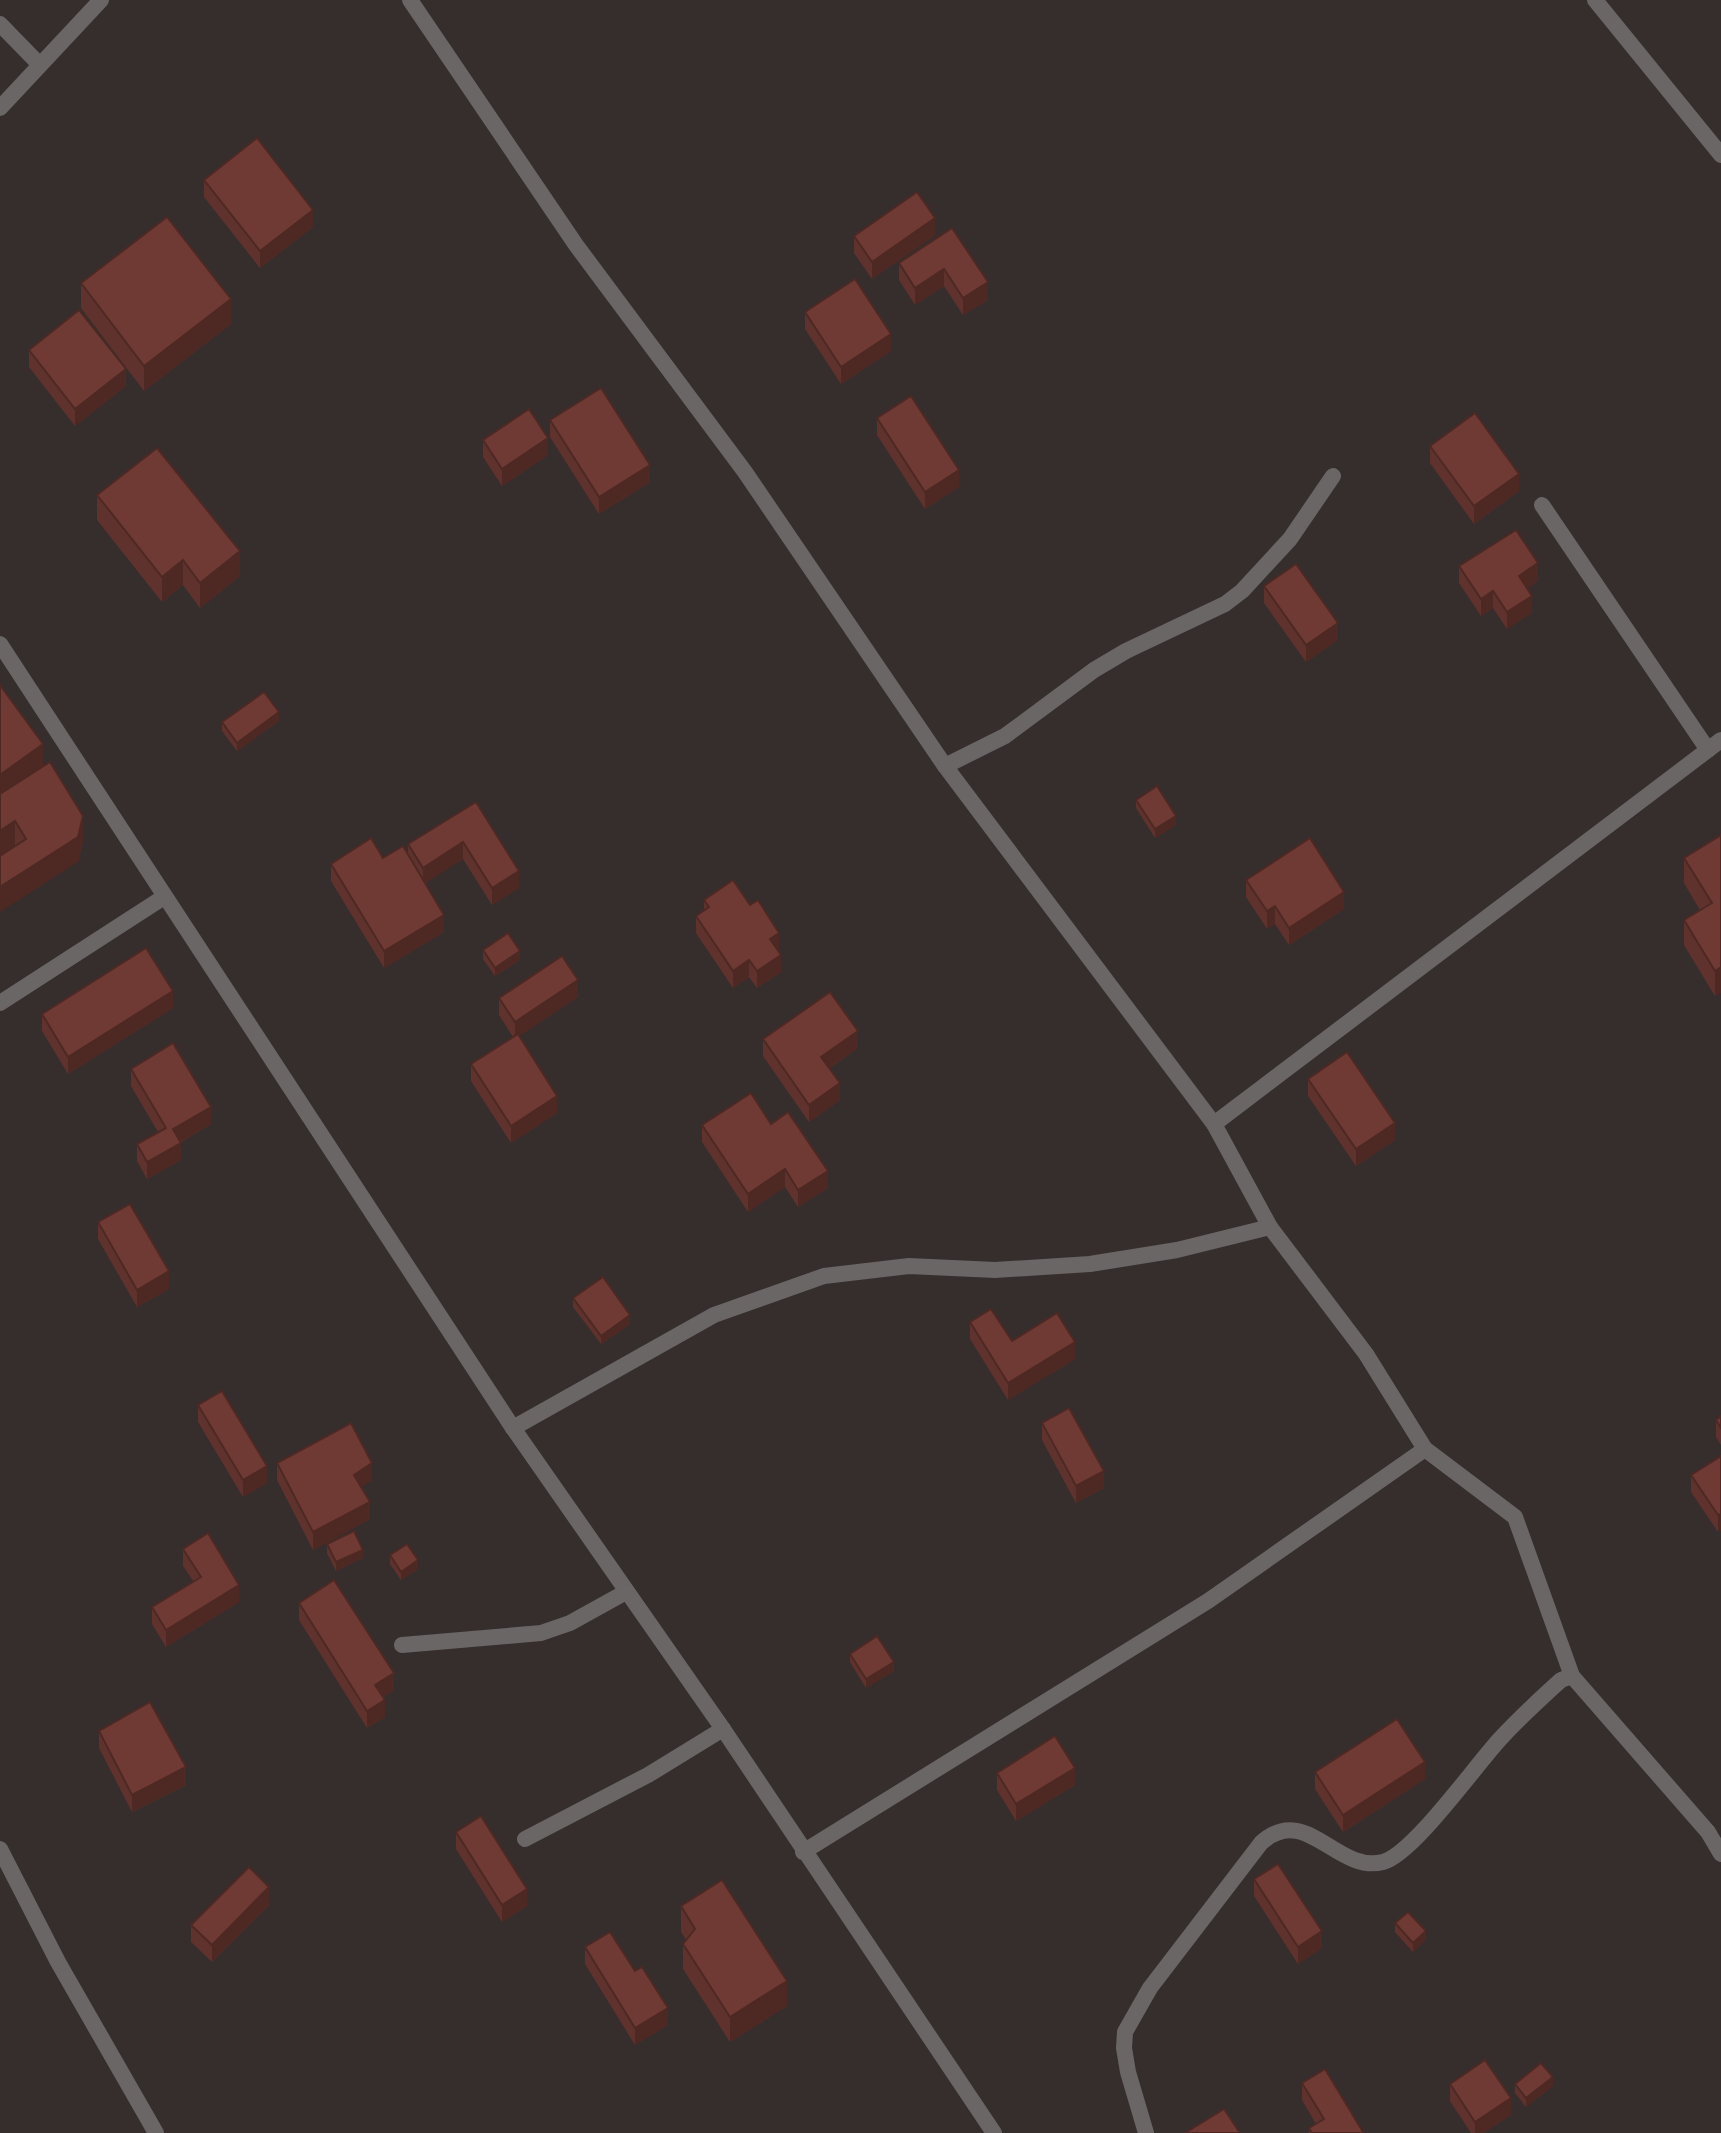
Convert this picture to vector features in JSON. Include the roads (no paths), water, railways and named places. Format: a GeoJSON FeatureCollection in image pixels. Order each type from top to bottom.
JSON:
{"type":"FeatureCollection","features":[{"type":"Feature","properties":{"kind":"street"},"geometry":{"type":"LineString","coordinates":[[0,108],[101,0]]}},
{"type":"Feature","properties":{"kind":"street"},"geometry":{"type":"LineString","coordinates":[[410,0],[576,245],[745,472],[945,766],[1214,1124],[1270,1227],[1366,1354],[1425,1449],[1515,1517],[1572,1676],[1708,1832],[1721,1854]]}},
{"type":"Feature","properties":{"kind":"street"},"geometry":{"type":"LineString","coordinates":[[1595,0],[1721,155]]}},
{"type":"Feature","properties":{"kind":"street"},"geometry":{"type":"LineString","coordinates":[[0,24],[39,64]]}},
{"type":"Feature","properties":{"kind":"street"},"geometry":{"type":"LineString","coordinates":[[945,766],[1005,736],[1094,670],[1126,651],[1225,604],[1242,591],[1290,539],[1333,476]]}},
{"type":"Feature","properties":{"kind":"street"},"geometry":{"type":"LineString","coordinates":[[1214,1124],[1714,745],[1542,505]]}},
{"type":"Feature","properties":{"kind":"street"},"geometry":{"type":"LineString","coordinates":[[0,644],[513,1428],[723,1729],[994,2133]]}},
{"type":"Feature","properties":{"kind":"street"},"geometry":{"type":"LineString","coordinates":[[0,1003],[164,897]]}},
{"type":"Feature","properties":{"kind":"street"},"geometry":{"type":"LineString","coordinates":[[513,1428],[714,1315],[824,1276],[909,1266],[995,1270],[1090,1264],[1177,1250],[1270,1227]]}},
{"type":"Feature","properties":{"kind":"street"},"geometry":{"type":"LineString","coordinates":[[803,1852],[1208,1601],[1425,1449]]}},
{"type":"Feature","properties":{"kind":"street"},"geometry":{"type":"LineString","coordinates":[[402,1645],[541,1633],[570,1623],[626,1592]]}},
{"type":"Feature","properties":{"kind":"street"},"geometry":{"type":"LineString","coordinates":[[1146,2133],[1128,2072],[1125,2032],[1150,1988],[1261,1843],[1281,1830],[1293,1828],[1350,1857],[1372,1863],[1385,1862],[1410,1845],[1501,1738],[1561,1680],[1572,1676]]}},
{"type":"Feature","properties":{"kind":"street"},"geometry":{"type":"LineString","coordinates":[[525,1839],[648,1775],[723,1729]]}},
{"type":"Feature","properties":{"kind":"street"},"geometry":{"type":"LineString","coordinates":[[0,1849],[63,1973],[156,2133]]}}]}
